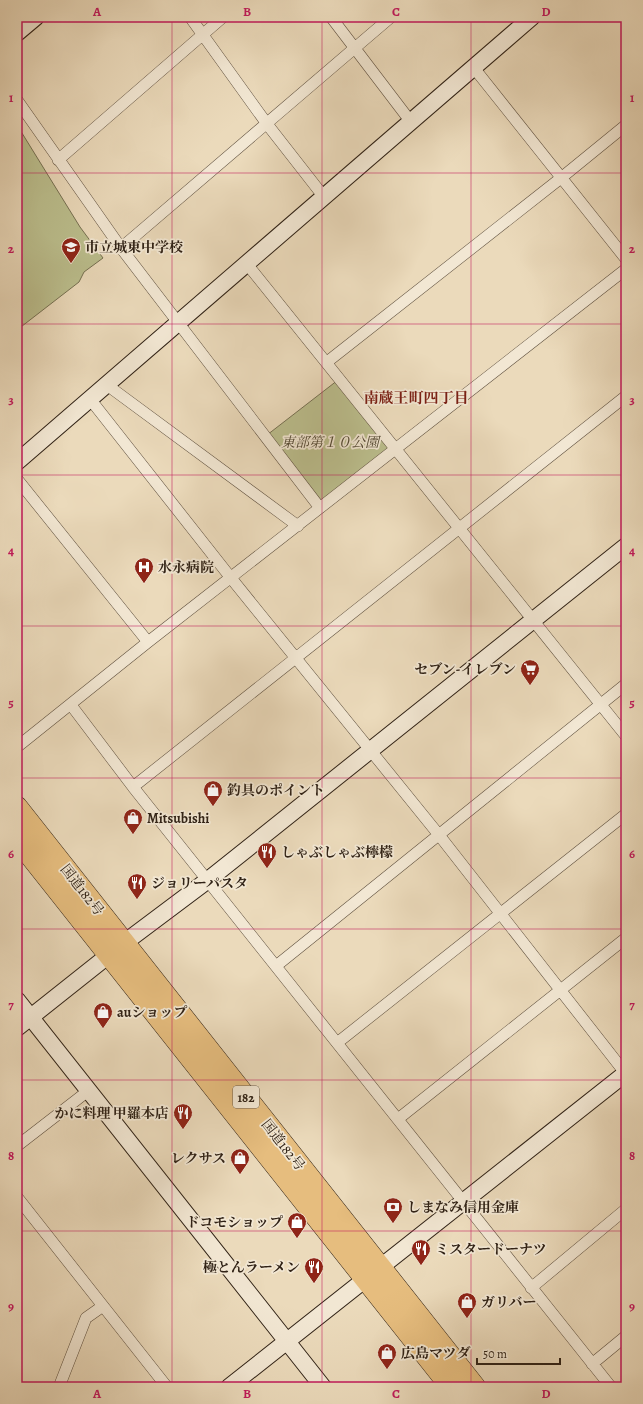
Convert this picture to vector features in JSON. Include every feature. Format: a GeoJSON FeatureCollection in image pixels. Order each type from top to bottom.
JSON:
{"type":"FeatureCollection","features":[{"type":"Feature","properties":{"kind":"highway","name":"国道182号"},"geometry":{"type":"LineString","coordinates":[[17,807],[117,949],[373,1274],[451,1387]]}},
{"type":"Feature","properties":{"kind":"highway","name":"国道182号"},"geometry":{"type":"LineString","coordinates":[[17,839],[117,949]]}},
{"type":"Feature","properties":{"kind":"highway","name":"国道182号"},"geometry":{"type":"LineString","coordinates":[[373,1274],[475,1387]]}},
{"type":"Feature","properties":{"kind":"street"},"geometry":{"type":"LineString","coordinates":[[17,33],[36,17]]}},
{"type":"Feature","properties":{"kind":"street"},"geometry":{"type":"LineString","coordinates":[[190,17],[267,124],[324,198]]}},
{"type":"Feature","properties":{"kind":"street"},"geometry":{"type":"LineString","coordinates":[[58,160],[223,17]]}},
{"type":"Feature","properties":{"kind":"street"},"geometry":{"type":"LineString","coordinates":[[331,17],[411,122]]}},
{"type":"Feature","properties":{"kind":"street"},"geometry":{"type":"LineString","coordinates":[[122,248],[391,17]]}},
{"type":"Feature","properties":{"kind":"street"},"geometry":{"type":"LineString","coordinates":[[17,462],[532,17]]}},
{"type":"Feature","properties":{"kind":"street"},"geometry":{"type":"LineString","coordinates":[[474,68],[626,259]]}},
{"type":"Feature","properties":{"kind":"street"},"geometry":{"type":"LineString","coordinates":[[17,100],[58,160],[178,324],[320,508]]}},
{"type":"Feature","properties":{"kind":"street"},"geometry":{"type":"LineString","coordinates":[[327,362],[626,125]]}},
{"type":"Feature","properties":{"kind":"street"},"geometry":{"type":"LineString","coordinates":[[247,264],[460,527],[626,736]]}},
{"type":"Feature","properties":{"kind":"street"},"geometry":{"type":"LineString","coordinates":[[17,747],[148,642],[626,269]]}},
{"type":"Feature","properties":{"kind":"street"},"geometry":{"type":"LineString","coordinates":[[107,385],[298,526]]}},
{"type":"Feature","properties":{"kind":"street"},"geometry":{"type":"LineString","coordinates":[[133,787],[296,656],[626,396]]}},
{"type":"Feature","properties":{"kind":"street"},"geometry":{"type":"LineString","coordinates":[[90,399],[231,578],[296,656],[439,835],[626,1073],[229,1387]]}},
{"type":"Feature","properties":{"kind":"street"},"geometry":{"type":"LineString","coordinates":[[17,479],[148,642]]}},
{"type":"Feature","properties":{"kind":"street"},"geometry":{"type":"LineString","coordinates":[[17,1028],[208,880],[370,749],[626,546]]}},
{"type":"Feature","properties":{"kind":"street"},"geometry":{"type":"LineString","coordinates":[[276,966],[626,684]]}},
{"type":"Feature","properties":{"kind":"street"},"geometry":{"type":"LineString","coordinates":[[71,705],[133,787],[611,1387]]}},
{"type":"Feature","properties":{"kind":"street"},"geometry":{"type":"LineString","coordinates":[[337,1043],[626,814]]}},
{"type":"Feature","properties":{"kind":"street"},"geometry":{"type":"LineString","coordinates":[[398,1119],[626,938]]}},
{"type":"Feature","properties":{"kind":"street"},"geometry":{"type":"LineString","coordinates":[[17,1000],[323,1387]]}},
{"type":"Feature","properties":{"kind":"street"},"geometry":{"type":"LineString","coordinates":[[17,1146],[88,1091]]}},
{"type":"Feature","properties":{"kind":"street"},"geometry":{"type":"LineString","coordinates":[[17,1197],[167,1387]]}},
{"type":"Feature","properties":{"kind":"street"},"geometry":{"type":"LineString","coordinates":[[531,1288],[626,1209]]}},
{"type":"Feature","properties":{"kind":"street"},"geometry":{"type":"LineString","coordinates":[[59,1387],[86,1318],[103,1306]]}},
{"type":"Feature","properties":{"kind":"street"},"geometry":{"type":"LineString","coordinates":[[592,1364],[626,1336]]}},
{"type":"Feature","properties":{"kind":"green space"},"geometry":{"type":"Polygon","coordinates":[[[17,125],[80,227],[103,258],[84,272],[79,282],[17,330],[17,125]]]}},
{"type":"Feature","properties":{"kind":"green space","name":"東部第１０公園"},"geometry":{"type":"Polygon","coordinates":[[[338,380],[393,448],[321,505],[267,435],[338,380]]]}},
{"type":"Feature","properties":{"kind":"place","name":"市立城東中学校"},"geometry":{"type":"Point","coordinates":[71,264]}},
{"type":"Feature","properties":{"kind":"place","name":"水永病院"},"geometry":{"type":"Point","coordinates":[144,584]}},
{"type":"Feature","properties":{"kind":"place","name":"セブン-イレブン"},"geometry":{"type":"Point","coordinates":[530,686]}},
{"type":"Feature","properties":{"kind":"place","name":"釣具のポイント"},"geometry":{"type":"Point","coordinates":[213,807]}},
{"type":"Feature","properties":{"kind":"place","name":"Mitsubishi"},"geometry":{"type":"Point","coordinates":[133,835]}},
{"type":"Feature","properties":{"kind":"place","name":"しゃぶしゃぶ檸檬"},"geometry":{"type":"Point","coordinates":[267,869]}},
{"type":"Feature","properties":{"kind":"place","name":"ジョリーパスタ"},"geometry":{"type":"Point","coordinates":[137,900]}},
{"type":"Feature","properties":{"kind":"place","name":"auショップ"},"geometry":{"type":"Point","coordinates":[103,1029]}},
{"type":"Feature","properties":{"kind":"place","name":"かに料理 甲羅本店"},"geometry":{"type":"Point","coordinates":[183,1130]}},
{"type":"Feature","properties":{"kind":"place","name":"レクサス"},"geometry":{"type":"Point","coordinates":[240,1175]}},
{"type":"Feature","properties":{"kind":"place","name":"しまなみ信用金庫"},"geometry":{"type":"Point","coordinates":[393,1224]}},
{"type":"Feature","properties":{"kind":"place","name":"ドコモショップ"},"geometry":{"type":"Point","coordinates":[297,1239]}},
{"type":"Feature","properties":{"kind":"place","name":"ミスタードーナツ"},"geometry":{"type":"Point","coordinates":[421,1266]}},
{"type":"Feature","properties":{"kind":"place","name":"極とんラーメン"},"geometry":{"type":"Point","coordinates":[314,1284]}},
{"type":"Feature","properties":{"kind":"place","name":"ガリバー"},"geometry":{"type":"Point","coordinates":[467,1319]}},
{"type":"Feature","properties":{"kind":"place","name":"広島マツダ"},"geometry":{"type":"Point","coordinates":[387,1370]}},
{"type":"Feature","properties":{"kind":"district","name":"南蔵王町四丁目"},"geometry":{"type":"Point","coordinates":[416,398]}}]}
